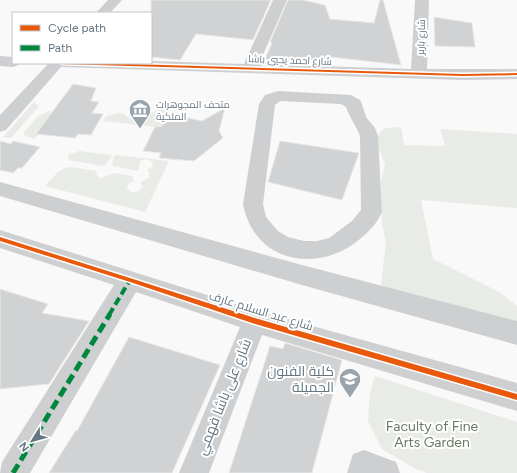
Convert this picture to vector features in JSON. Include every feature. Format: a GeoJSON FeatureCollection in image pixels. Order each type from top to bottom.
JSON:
{"type":"FeatureCollection","features":[{"type":"Feature","properties":{"kind":"street"},"geometry":{"type":"LineString","coordinates":[[104,12],[115,0]]}},
{"type":"Feature","properties":{"kind":"street"},"geometry":{"type":"LineString","coordinates":[[250,68],[280,0]]}},
{"type":"Feature","properties":{"kind":"street","name":"شارع باربر"},"geometry":{"type":"LineString","coordinates":[[419,73],[422,0]]}},
{"type":"Feature","properties":{"kind":"street"},"geometry":{"type":"LineString","coordinates":[[0,61],[12,62]]}},
{"type":"Feature","properties":{"kind":"street"},"geometry":{"type":"LineString","coordinates":[[0,126],[56,64]]}},
{"type":"Feature","properties":{"kind":"street","name":"شارع احمد يحيي باشا"},"geometry":{"type":"LineString","coordinates":[[100,64],[419,73],[517,74]]}},
{"type":"Feature","properties":{"kind":"street"},"geometry":{"type":"LineString","coordinates":[[278,96],[348,100],[354,104],[358,118],[366,128],[369,136],[372,212],[358,229],[338,243],[323,248],[305,250],[277,242],[266,234],[258,225],[254,215],[253,204],[267,104],[271,99],[278,96]]}},
{"type":"Feature","properties":{"kind":"street"},"geometry":{"type":"LineString","coordinates":[[0,189],[302,275],[517,333]]}},
{"type":"Feature","properties":{"kind":"street","name":"شارع عبد السلام عارف"},"geometry":{"type":"LineString","coordinates":[[0,239],[255,321],[517,397]]}},
{"type":"Feature","properties":{"kind":"street"},"geometry":{"type":"LineString","coordinates":[[302,275],[305,250]]}},
{"type":"Feature","properties":{"kind":"street"},"geometry":{"type":"LineString","coordinates":[[13,473],[130,280]]}},
{"type":"Feature","properties":{"kind":"street","name":"شارع على باشا فهمي"},"geometry":{"type":"LineString","coordinates":[[194,473],[255,321]]}},
{"type":"Feature","properties":{"kind":"street"},"geometry":{"type":"LineString","coordinates":[[362,473],[364,465],[385,473]]}},
{"type":"Feature","properties":{"kind":"green space"},"geometry":{"type":"Polygon","coordinates":[[[34,102],[39,106],[11,138],[3,137],[34,102]]]}},
{"type":"Feature","properties":{"kind":"green space"},"geometry":{"type":"Polygon","coordinates":[[[159,109],[164,110],[167,115],[162,126],[157,127],[103,121],[106,116],[120,113],[131,119],[137,120],[159,109]]]}},
{"type":"Feature","properties":{"kind":"green space"},"geometry":{"type":"Polygon","coordinates":[[[51,110],[50,116],[36,133],[39,134],[34,139],[24,135],[24,132],[38,116],[51,110]]]}},
{"type":"Feature","properties":{"kind":"green space"},"geometry":{"type":"Polygon","coordinates":[[[401,127],[404,145],[445,146],[440,129],[517,134],[517,208],[421,200],[433,259],[501,293],[517,306],[517,329],[383,297],[381,283],[386,242],[382,224],[381,182],[385,164],[376,142],[379,134],[384,128],[401,127]]]}},
{"type":"Feature","properties":{"kind":"green space"},"geometry":{"type":"Polygon","coordinates":[[[79,151],[112,155],[106,164],[102,166],[69,160],[68,155],[79,151]]]}},
{"type":"Feature","properties":{"kind":"green space"},"geometry":{"type":"Polygon","coordinates":[[[115,155],[169,161],[145,212],[45,186],[62,169],[72,167],[96,171],[97,176],[101,178],[114,173],[132,176],[134,181],[128,184],[127,189],[132,193],[139,191],[143,186],[140,182],[149,178],[149,173],[147,170],[152,167],[153,162],[146,159],[140,161],[138,171],[113,166],[112,163],[115,155]]]}},
{"type":"Feature","properties":{"kind":"green space","name":"Faculty of Fine Arts Garden"},"geometry":{"type":"Polygon","coordinates":[[[375,376],[517,422],[517,473],[427,473],[414,468],[382,449],[368,421],[370,393],[375,376]]]}},
{"type":"Feature","properties":{"kind":"building"},"geometry":{"type":"Polygon","coordinates":[[[151,0],[271,0],[253,40],[196,34],[180,60],[152,57],[151,0]]]}},
{"type":"Feature","properties":{"kind":"building"},"geometry":{"type":"Polygon","coordinates":[[[288,0],[303,0],[325,5],[330,19],[374,23],[380,0],[383,0],[401,65],[331,57],[329,65],[264,61],[272,43],[270,42],[288,0]]]}},
{"type":"Feature","properties":{"kind":"building"},"geometry":{"type":"Polygon","coordinates":[[[434,17],[472,23],[475,47],[435,46],[434,17]]]}},
{"type":"Feature","properties":{"kind":"building"},"geometry":{"type":"Polygon","coordinates":[[[73,84],[96,88],[91,101],[99,102],[92,113],[103,114],[91,135],[78,134],[75,138],[36,134],[73,84]]]}},
{"type":"Feature","properties":{"kind":"building"},"geometry":{"type":"Polygon","coordinates":[[[225,108],[219,131],[223,138],[194,161],[159,158],[161,153],[143,151],[155,127],[162,126],[167,115],[177,113],[184,117],[202,121],[225,108]]]}},
{"type":"Feature","properties":{"kind":"building"},"geometry":{"type":"Polygon","coordinates":[[[0,141],[11,144],[13,141],[40,147],[22,168],[18,168],[13,173],[0,170],[0,141]]]}},
{"type":"Feature","properties":{"kind":"building"},"geometry":{"type":"Polygon","coordinates":[[[280,141],[359,153],[342,200],[268,182],[280,141]]]}},
{"type":"Feature","properties":{"kind":"building"},"geometry":{"type":"Polygon","coordinates":[[[0,289],[48,304],[42,313],[89,321],[49,384],[0,389],[0,289]]]}},
{"type":"Feature","properties":{"kind":"building"},"geometry":{"type":"Polygon","coordinates":[[[129,337],[220,365],[172,473],[49,473],[76,430],[77,431],[129,337]]]}},
{"type":"Feature","properties":{"kind":"building"},"geometry":{"type":"Polygon","coordinates":[[[285,343],[342,360],[312,473],[229,473],[270,346],[283,349],[285,343]]]}},
{"type":"Feature","properties":{"kind":"marked path"},"geometry":{"type":"LineString","coordinates":[[13,473],[130,280]]}},
{"type":"Feature","properties":{"kind":"cycle path"},"geometry":{"type":"LineString","coordinates":[[95,64],[462,75],[517,74]]}},
{"type":"Feature","properties":{"kind":"cycle path"},"geometry":{"type":"LineString","coordinates":[[0,239],[255,321],[517,397]]}},
{"type":"Feature","properties":{"kind":"place","name":"متحف المجوهرات الملكية"},"geometry":{"type":"Point","coordinates":[140,130]}},
{"type":"Feature","properties":{"kind":"place","name":"كلية الفنون الجميلة"},"geometry":{"type":"Point","coordinates":[350,398]}}]}
